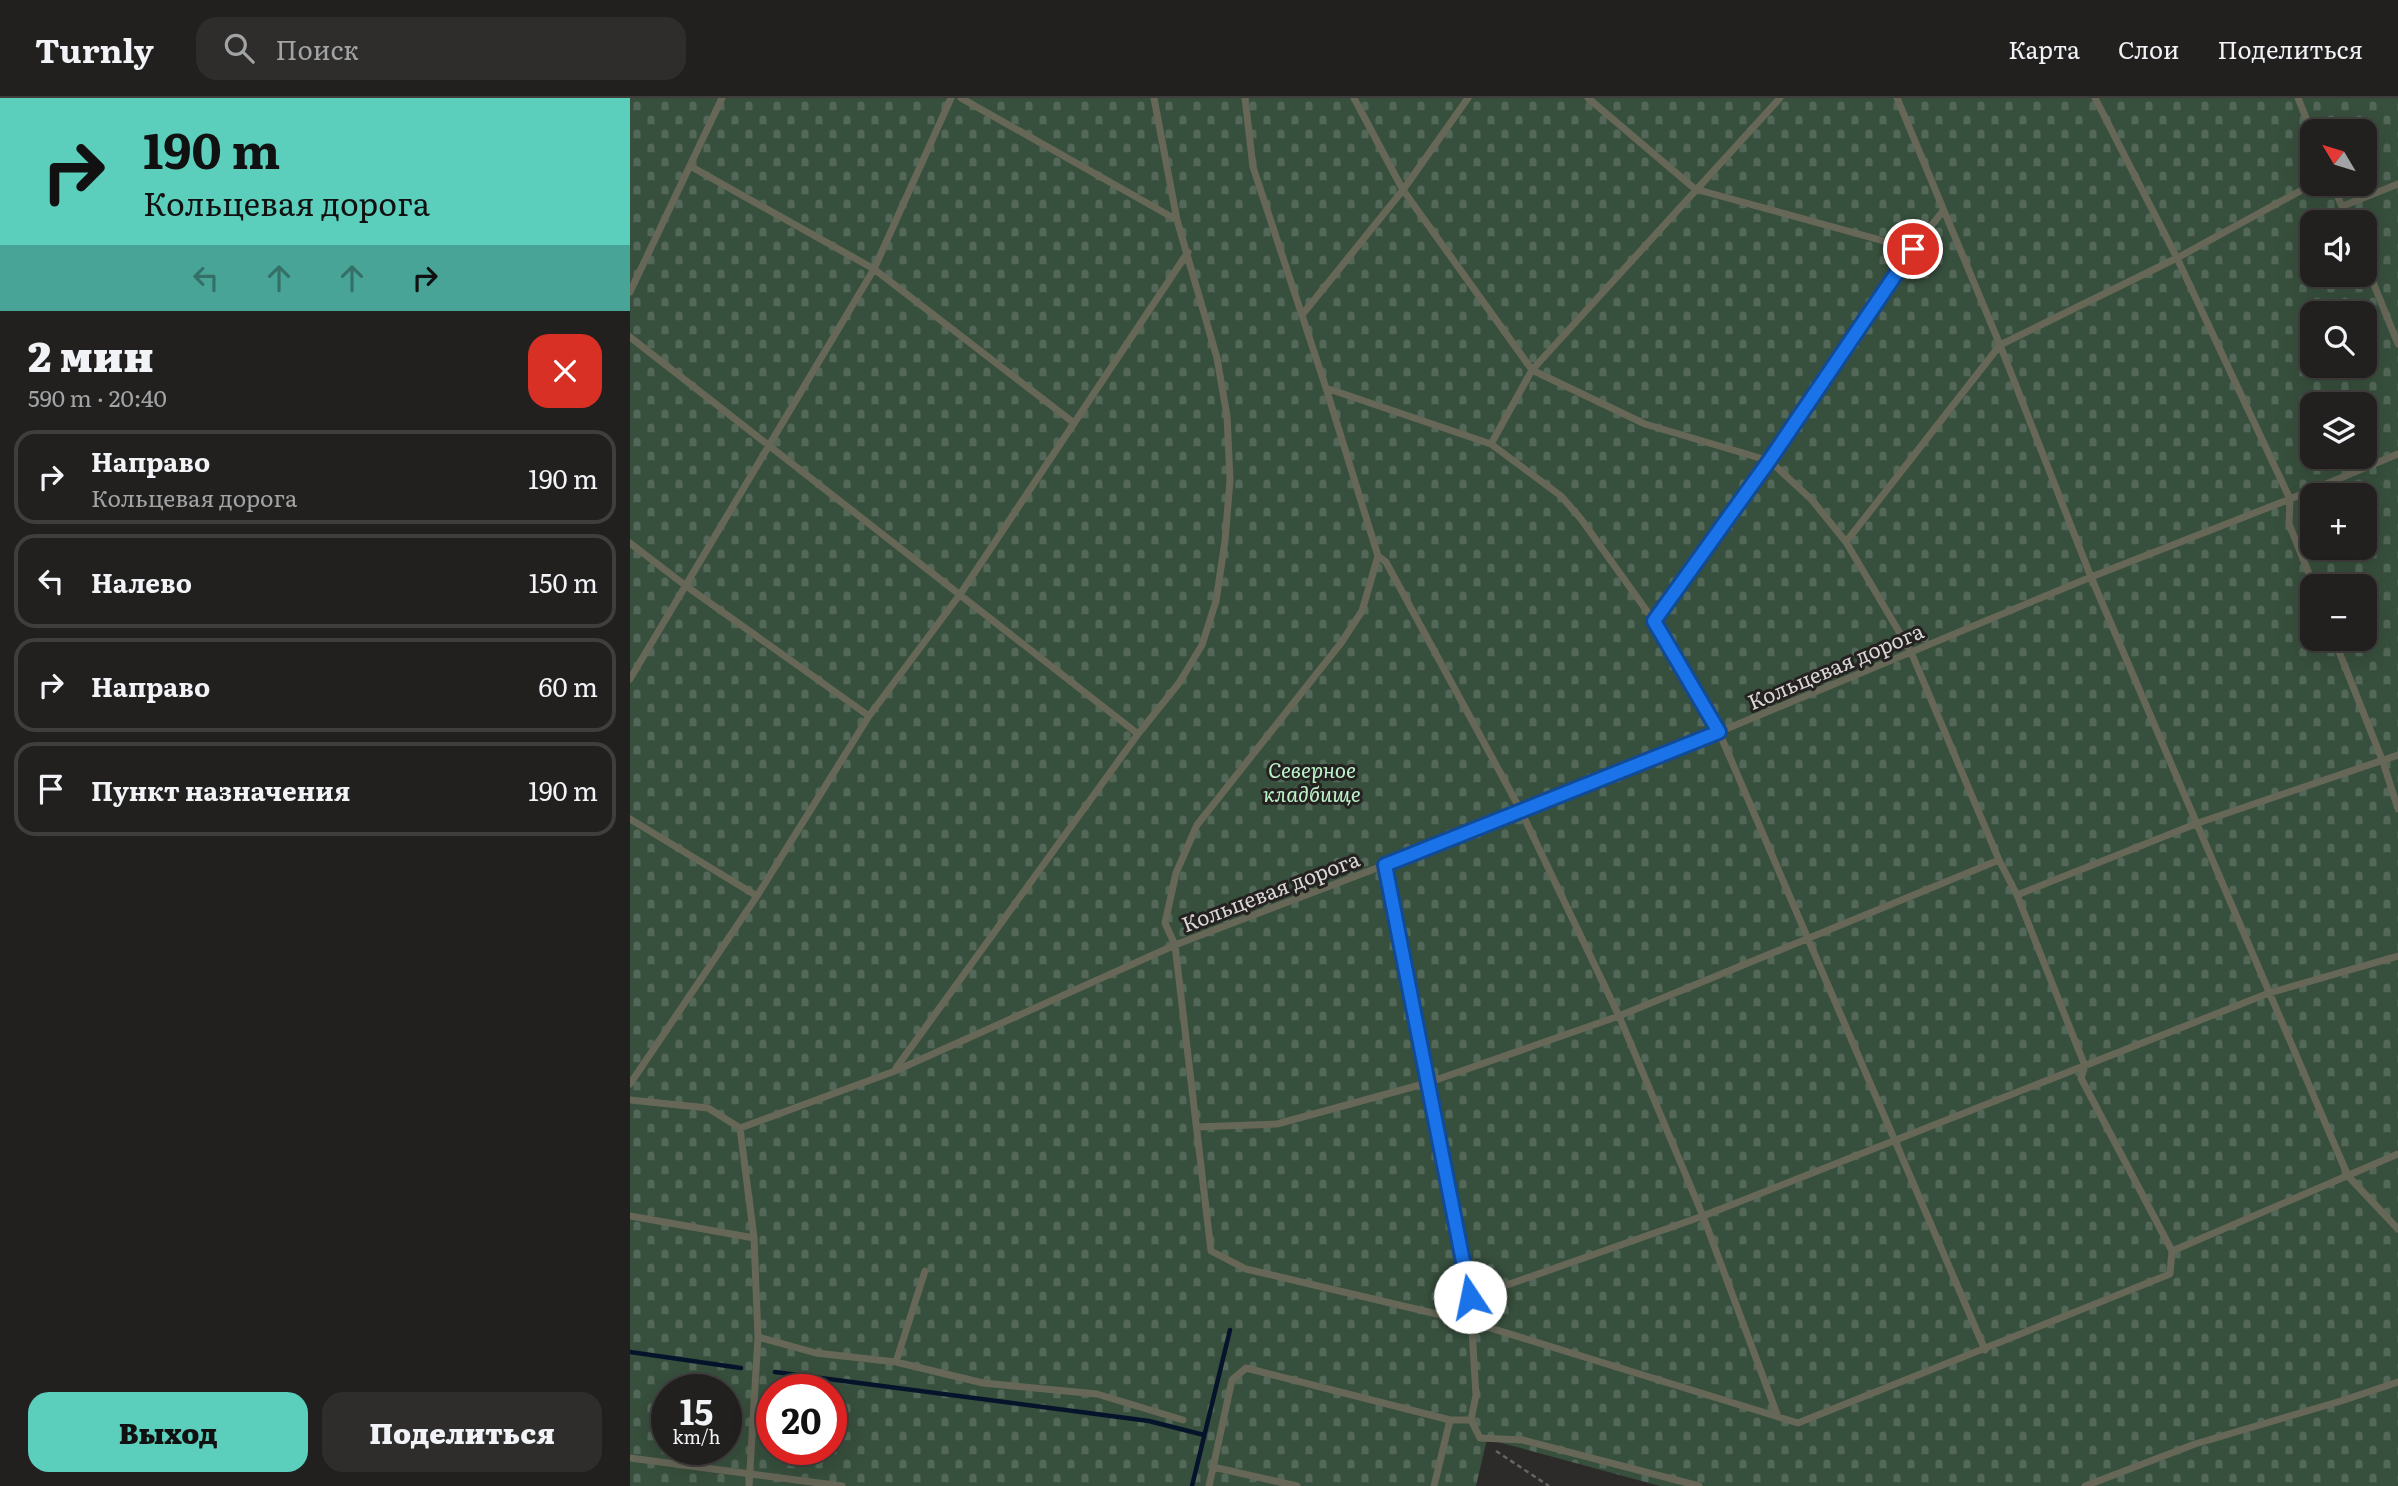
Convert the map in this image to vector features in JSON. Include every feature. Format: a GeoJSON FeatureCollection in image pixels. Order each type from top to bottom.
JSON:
{"type":"FeatureCollection","features":[{"type":"Feature","properties":{"kind":"lane"},"geometry":{"type":"LineString","coordinates":[[630,292],[722,98]]}},
{"type":"Feature","properties":{"kind":"lane"},"geometry":{"type":"LineString","coordinates":[[630,679],[874,269],[951,98]]}},
{"type":"Feature","properties":{"kind":"lane"},"geometry":{"type":"LineString","coordinates":[[961,98],[1177,220]]}},
{"type":"Feature","properties":{"kind":"lane"},"geometry":{"type":"LineString","coordinates":[[895,1070],[1138,734],[1179,683],[1202,645],[1216,601],[1230,481],[1227,415],[1217,358],[1177,220],[1154,98]]}},
{"type":"Feature","properties":{"kind":"lane"},"geometry":{"type":"LineString","coordinates":[[1245,98],[1253,167],[1326,388],[1377,556],[1362,611],[1341,643],[1197,825],[1176,873],[1165,923],[1175,946],[1212,1251],[1246,1269],[1471,1322],[1798,1423],[2170,1274],[2172,1251],[2081,1077],[2085,1066],[2017,895],[1999,860],[1911,652],[1846,542],[1812,500],[1769,461],[1646,424],[1532,370],[1404,190],[1354,98]]}},
{"type":"Feature","properties":{"kind":"lane"},"geometry":{"type":"LineString","coordinates":[[1302,315],[1404,190],[1468,98]]}},
{"type":"Feature","properties":{"kind":"lane"},"geometry":{"type":"LineString","coordinates":[[1588,98],[1695,189],[1913,249]]}},
{"type":"Feature","properties":{"kind":"lane"},"geometry":{"type":"LineString","coordinates":[[1491,444],[1532,370],[1780,98]]}},
{"type":"Feature","properties":{"kind":"lane"},"geometry":{"type":"LineString","coordinates":[[1897,98],[2000,345],[2091,577],[2348,1176],[2398,1229]]}},
{"type":"Feature","properties":{"kind":"lane"},"geometry":{"type":"LineString","coordinates":[[2095,98],[2177,257],[2290,499],[2289,524],[2309,574]]}},
{"type":"Feature","properties":{"kind":"lane"},"geometry":{"type":"LineString","coordinates":[[2298,98],[2306,119]]}},
{"type":"Feature","properties":{"kind":"lane"},"geometry":{"type":"LineString","coordinates":[[690,166],[874,269],[1074,423]]}},
{"type":"Feature","properties":{"kind":"lane"},"geometry":{"type":"LineString","coordinates":[[2343,206],[2398,184]]}},
{"type":"Feature","properties":{"kind":"lane"},"geometry":{"type":"LineString","coordinates":[[1846,542],[2000,345],[2177,257],[2300,191]]}},
{"type":"Feature","properties":{"kind":"lane"},"geometry":{"type":"LineString","coordinates":[[2338,196],[2344,210]]}},
{"type":"Feature","properties":{"kind":"lane"},"geometry":{"type":"LineString","coordinates":[[1654,621],[1769,461],[1913,249],[1943,212]]}},
{"type":"Feature","properties":{"kind":"lane"},"geometry":{"type":"LineString","coordinates":[[630,1084],[757,896],[869,716],[961,593],[1188,252]]}},
{"type":"Feature","properties":{"kind":"lane"},"geometry":{"type":"LineString","coordinates":[[2375,287],[2398,344]]}},
{"type":"Feature","properties":{"kind":"lane"},"geometry":{"type":"LineString","coordinates":[[630,337],[961,593],[1138,734]]}},
{"type":"Feature","properties":{"kind":"lane"},"geometry":{"type":"LineString","coordinates":[[1326,388],[1491,444],[1561,496],[1581,519],[1654,621],[1719,732],[1985,1350]]}},
{"type":"Feature","properties":{"kind":"lane","name":"Кольцевая дорога"},"geometry":{"type":"LineString","coordinates":[[740,1128],[895,1070],[1175,946],[1719,732],[2091,577],[2398,454]]}},
{"type":"Feature","properties":{"kind":"lane"},"geometry":{"type":"LineString","coordinates":[[630,543],[869,716]]}},
{"type":"Feature","properties":{"kind":"lane"},"geometry":{"type":"LineString","coordinates":[[1377,556],[1386,562],[1521,811],[1619,1016],[1703,1216],[1778,1417]]}},
{"type":"Feature","properties":{"kind":"lane"},"geometry":{"type":"LineString","coordinates":[[2339,651],[2383,762],[2398,809]]}},
{"type":"Feature","properties":{"kind":"lane"},"geometry":{"type":"LineString","coordinates":[[2017,895],[2198,823],[2398,755]]}},
{"type":"Feature","properties":{"kind":"lane"},"geometry":{"type":"LineString","coordinates":[[630,819],[757,896]]}},
{"type":"Feature","properties":{"kind":"lane"},"geometry":{"type":"LineString","coordinates":[[1197,1127],[1277,1124],[1427,1083],[1619,1016],[1999,860]]}},
{"type":"Feature","properties":{"kind":"lane"},"geometry":{"type":"LineString","coordinates":[[1385,865],[1470,1297],[1476,1395],[1471,1420],[1480,1438],[1523,1440],[1699,1486]]}},
{"type":"Feature","properties":{"kind":"lane"},"geometry":{"type":"LineString","coordinates":[[1470,1297],[1703,1216],[2269,993],[2398,956]]}},
{"type":"Feature","properties":{"kind":"lane"},"geometry":{"type":"LineString","coordinates":[[630,1100],[708,1108],[740,1128],[754,1238],[758,1337],[749,1486]]}},
{"type":"Feature","properties":{"kind":"lane"},"geometry":{"type":"LineString","coordinates":[[2172,1251],[2398,1154]]}},
{"type":"Feature","properties":{"kind":"lane"},"geometry":{"type":"LineString","coordinates":[[630,1216],[754,1238]]}},
{"type":"Feature","properties":{"kind":"lane"},"geometry":{"type":"LineString","coordinates":[[896,1362],[925,1271]]}},
{"type":"Feature","properties":{"kind":"lane"},"geometry":{"type":"LineString","coordinates":[[758,1337],[816,1353],[896,1362],[984,1383],[1097,1394],[1183,1420]]}},
{"type":"Feature","properties":{"kind":"lane"},"geometry":{"type":"LineString","coordinates":[[1209,1486],[1232,1380],[1246,1368],[1450,1420],[1471,1420]]}},
{"type":"Feature","properties":{"kind":"lane"},"geometry":{"type":"LineString","coordinates":[[2085,1486],[2195,1444],[2398,1382]]}},
{"type":"Feature","properties":{"kind":"lane"},"geometry":{"type":"LineString","coordinates":[[1434,1486],[1450,1420]]}},
{"type":"Feature","properties":{"kind":"lane"},"geometry":{"type":"LineString","coordinates":[[630,1458],[842,1486]]}},
{"type":"Feature","properties":{"kind":"lane"},"geometry":{"type":"LineString","coordinates":[[1213,1467],[1297,1486]]}},
{"type":"Feature","properties":{"kind":"path"},"geometry":{"type":"LineString","coordinates":[[1480,1438],[1549,1486]]}},
{"type":"Feature","properties":{"kind":"green space","name":"Северное кладбище"},"geometry":{"type":"Polygon","coordinates":[[[630,98],[2398,98],[2398,1486],[1660,1486],[1487,1439],[1476,1486],[630,1486],[630,98]]]}},
{"type":"Feature","properties":{"kind":"waterway"},"geometry":{"type":"LineString","coordinates":[[1192,1486],[1230,1330]]}},
{"type":"Feature","properties":{"kind":"waterway"},"geometry":{"type":"LineString","coordinates":[[630,1352],[741,1368]]}},
{"type":"Feature","properties":{"kind":"waterway"},"geometry":{"type":"LineString","coordinates":[[775,1372],[1149,1421],[1204,1435]]}},
{"type":"Feature","properties":{"kind":"route"},"geometry":{"type":"LineString","coordinates":[[1470,1297],[1385,865],[1719,732],[1654,621],[1769,461],[1913,249]]}}]}
